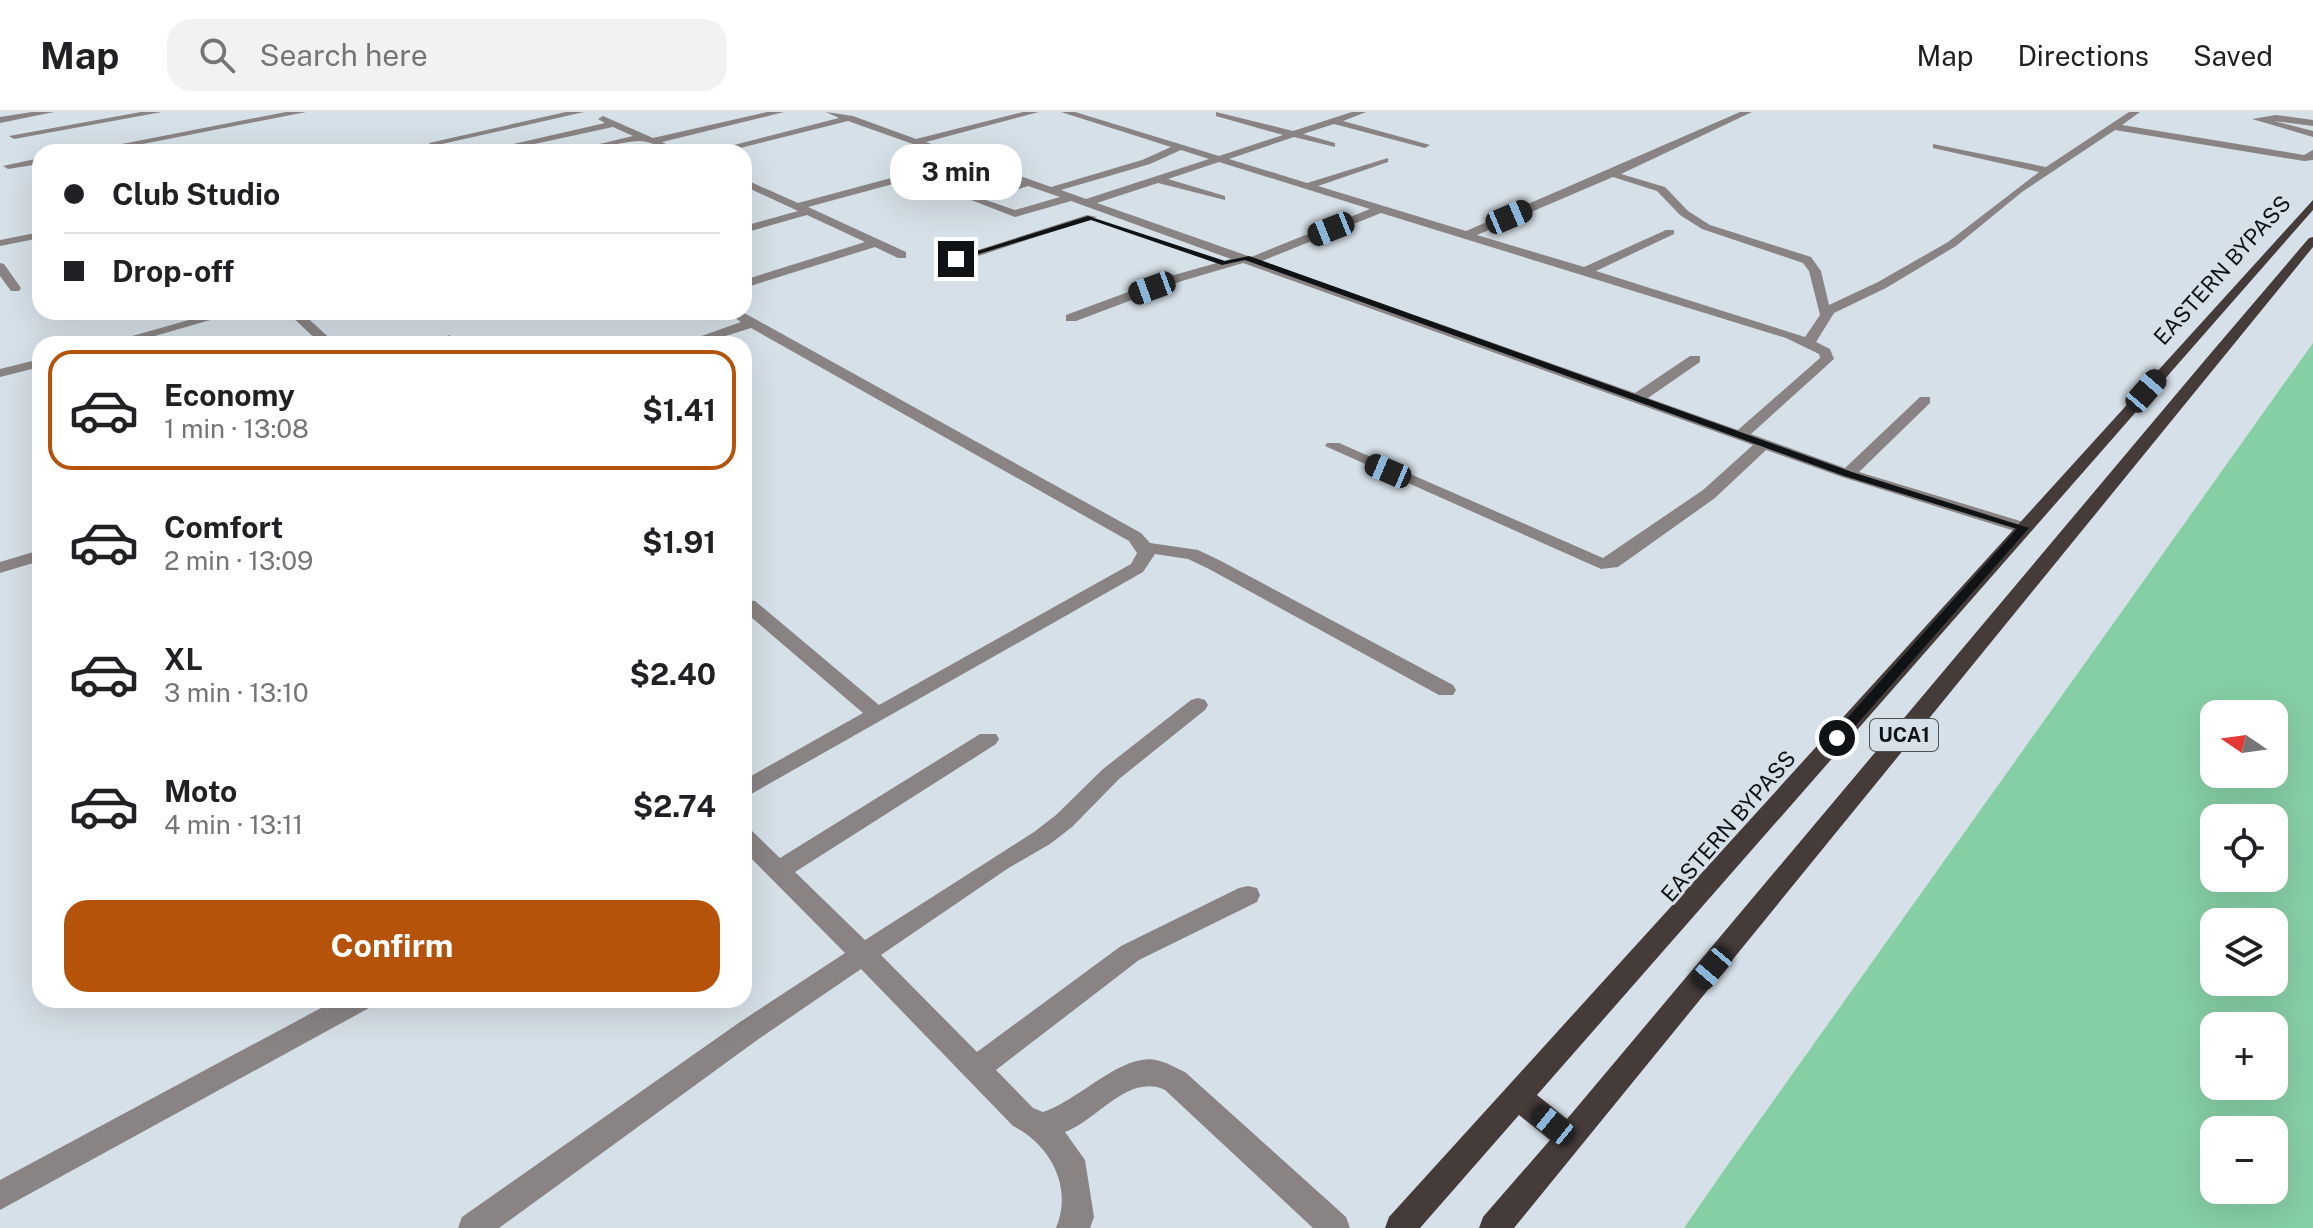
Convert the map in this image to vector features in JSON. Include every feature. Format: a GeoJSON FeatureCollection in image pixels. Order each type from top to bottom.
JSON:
{"type":"FeatureCollection","features":[{"type":"Feature","properties":{"kind":"main road","name":"EASTERN BYPASS"},"geometry":{"type":"LineString","coordinates":[[1400,1228],[2313,203]]}},
{"type":"Feature","properties":{"kind":"main road","name":"UCA1"},"geometry":{"type":"LineString","coordinates":[[1494,1228],[2313,240]]}},
{"type":"Feature","properties":{"kind":"main road"},"geometry":{"type":"LineString","coordinates":[[2246,277],[2275,284]]}},
{"type":"Feature","properties":{"kind":"main road"},"geometry":{"type":"LineString","coordinates":[[1518,1097],[1570,1139]]}},
{"type":"Feature","properties":{"kind":"street"},"geometry":{"type":"LineString","coordinates":[[0,120],[49,112]]}},
{"type":"Feature","properties":{"kind":"street"},"geometry":{"type":"LineString","coordinates":[[14,136],[157,112]]}},
{"type":"Feature","properties":{"kind":"street"},"geometry":{"type":"LineString","coordinates":[[218,112],[233,125]]}},
{"type":"Feature","properties":{"kind":"street"},"geometry":{"type":"LineString","coordinates":[[130,144],[301,112]]}},
{"type":"Feature","properties":{"kind":"street"},"geometry":{"type":"LineString","coordinates":[[436,144],[435,142],[579,112]]}},
{"type":"Feature","properties":{"kind":"street"},"geometry":{"type":"LineString","coordinates":[[588,112],[658,144]]}},
{"type":"Feature","properties":{"kind":"street"},"geometry":{"type":"LineString","coordinates":[[618,144],[779,112]]}},
{"type":"Feature","properties":{"kind":"street"},"geometry":{"type":"LineString","coordinates":[[916,142],[1034,112]]}},
{"type":"Feature","properties":{"kind":"street"},"geometry":{"type":"LineString","coordinates":[[1066,112],[1586,271],[1809,342],[1825,352],[1827,359],[1741,435]]}},
{"type":"Feature","properties":{"kind":"street"},"geometry":{"type":"LineString","coordinates":[[1089,202],[1361,112]]}},
{"type":"Feature","properties":{"kind":"street"},"geometry":{"type":"LineString","coordinates":[[1467,235],[1612,174],[1747,112]]}},
{"type":"Feature","properties":{"kind":"street"},"geometry":{"type":"LineString","coordinates":[[1809,342],[1825,313],[1952,244],[1982,217],[2135,112]]}},
{"type":"Feature","properties":{"kind":"street"},"geometry":{"type":"LineString","coordinates":[[740,144],[844,114],[1029,182],[1050,197],[1091,217],[1225,263]]}},
{"type":"Feature","properties":{"kind":"street"},"geometry":{"type":"LineString","coordinates":[[1219,114],[1332,145]]}},
{"type":"Feature","properties":{"kind":"street"},"geometry":{"type":"LineString","coordinates":[[2313,123],[2257,119],[2313,134]]}},
{"type":"Feature","properties":{"kind":"street"},"geometry":{"type":"LineString","coordinates":[[1333,121],[1425,145]]}},
{"type":"Feature","properties":{"kind":"street"},"geometry":{"type":"LineString","coordinates":[[521,144],[615,124]]}},
{"type":"Feature","properties":{"kind":"street"},"geometry":{"type":"LineString","coordinates":[[2116,127],[2304,158],[2313,153]]}},
{"type":"Feature","properties":{"kind":"street"},"geometry":{"type":"LineString","coordinates":[[1936,146],[2050,171]]}},
{"type":"Feature","properties":{"kind":"street"},"geometry":{"type":"LineString","coordinates":[[1029,182],[976,200],[1012,214],[1180,147]]}},
{"type":"Feature","properties":{"kind":"street"},"geometry":{"type":"LineString","coordinates":[[1311,185],[1384,160]]}},
{"type":"Feature","properties":{"kind":"street"},"geometry":{"type":"LineString","coordinates":[[752,227],[967,161]]}},
{"type":"Feature","properties":{"kind":"street"},"geometry":{"type":"LineString","coordinates":[[8,166],[32,162]]}},
{"type":"Feature","properties":{"kind":"street"},"geometry":{"type":"LineString","coordinates":[[948,166],[1007,189],[1050,197],[1073,197],[1089,202],[1848,474],[2024,528]]}},
{"type":"Feature","properties":{"kind":"street"},"geometry":{"type":"LineString","coordinates":[[1612,174],[1661,189],[1684,213],[1706,227],[1807,260],[1815,271],[1825,313]]}},
{"type":"Feature","properties":{"kind":"street"},"geometry":{"type":"LineString","coordinates":[[1156,179],[1221,198]]}},
{"type":"Feature","properties":{"kind":"street"},"geometry":{"type":"LineString","coordinates":[[752,186],[902,255]]}},
{"type":"Feature","properties":{"kind":"street"},"geometry":{"type":"LineString","coordinates":[[1071,318],[1225,263],[1249,259],[1383,208]]}},
{"type":"Feature","properties":{"kind":"street"},"geometry":{"type":"LineString","coordinates":[[956,259],[1091,217]]}},
{"type":"Feature","properties":{"kind":"street"},"geometry":{"type":"LineString","coordinates":[[1586,271],[1670,232]]}},
{"type":"Feature","properties":{"kind":"street"},"geometry":{"type":"LineString","coordinates":[[0,243],[32,237]]}},
{"type":"Feature","properties":{"kind":"street"},"geometry":{"type":"LineString","coordinates":[[752,281],[875,243]]}},
{"type":"Feature","properties":{"kind":"street"},"geometry":{"type":"LineString","coordinates":[[0,267],[15,288]]}},
{"type":"Feature","properties":{"kind":"street"},"geometry":{"type":"LineString","coordinates":[[141,336],[202,320]]}},
{"type":"Feature","properties":{"kind":"street"},"geometry":{"type":"LineString","coordinates":[[302,320],[320,336]]}},
{"type":"Feature","properties":{"kind":"street"},"geometry":{"type":"LineString","coordinates":[[747,320],[1135,537],[1146,548],[1192,554],[1446,690]]}},
{"type":"Feature","properties":{"kind":"street"},"geometry":{"type":"LineString","coordinates":[[711,336],[752,323]]}},
{"type":"Feature","properties":{"kind":"street"},"geometry":{"type":"LineString","coordinates":[[1638,398],[1695,359]]}},
{"type":"Feature","properties":{"kind":"street"},"geometry":{"type":"LineString","coordinates":[[0,373],[32,365]]}},
{"type":"Feature","properties":{"kind":"street"},"geometry":{"type":"LineString","coordinates":[[1848,474],[1925,400]]}},
{"type":"Feature","properties":{"kind":"street"},"geometry":{"type":"LineString","coordinates":[[1333,446],[1601,564],[1612,563],[1683,515],[1763,444]]}},
{"type":"Feature","properties":{"kind":"street"},"geometry":{"type":"LineString","coordinates":[[752,785],[1137,568],[1146,561],[1146,548]]}},
{"type":"Feature","properties":{"kind":"street"},"geometry":{"type":"LineString","coordinates":[[0,568],[32,558]]}},
{"type":"Feature","properties":{"kind":"street"},"geometry":{"type":"LineString","coordinates":[[752,608],[877,714]]}},
{"type":"Feature","properties":{"kind":"street"},"geometry":{"type":"LineString","coordinates":[[473,1228],[750,1030],[999,863],[1042,838],[1111,774],[1198,705]]}},
{"type":"Feature","properties":{"kind":"street"},"geometry":{"type":"LineString","coordinates":[[778,871],[988,739]]}},
{"type":"Feature","properties":{"kind":"street"},"geometry":{"type":"LineString","coordinates":[[752,845],[1023,1117],[1042,1126],[1070,1160],[1079,1217],[1071,1228]]}},
{"type":"Feature","properties":{"kind":"street"},"geometry":{"type":"LineString","coordinates":[[976,1069],[1130,953],[1248,895]]}},
{"type":"Feature","properties":{"kind":"street"},"geometry":{"type":"LineString","coordinates":[[0,1196],[345,1008]]}},
{"type":"Feature","properties":{"kind":"street"},"geometry":{"type":"LineString","coordinates":[[1042,1126],[1068,1118],[1125,1078],[1153,1071],[1175,1081],[1335,1228]]}},
{"type":"Feature","properties":{"kind":"green space"},"geometry":{"type":"Polygon","coordinates":[[[2313,343],[2313,1228],[1684,1228],[1729,1163],[2313,343]]]}},
{"type":"Feature","properties":{"kind":"route"},"geometry":{"type":"LineString","coordinates":[[956,259],[1091,217],[1225,263],[1246,258],[1848,474],[2024,528],[1837,738]]}}]}
